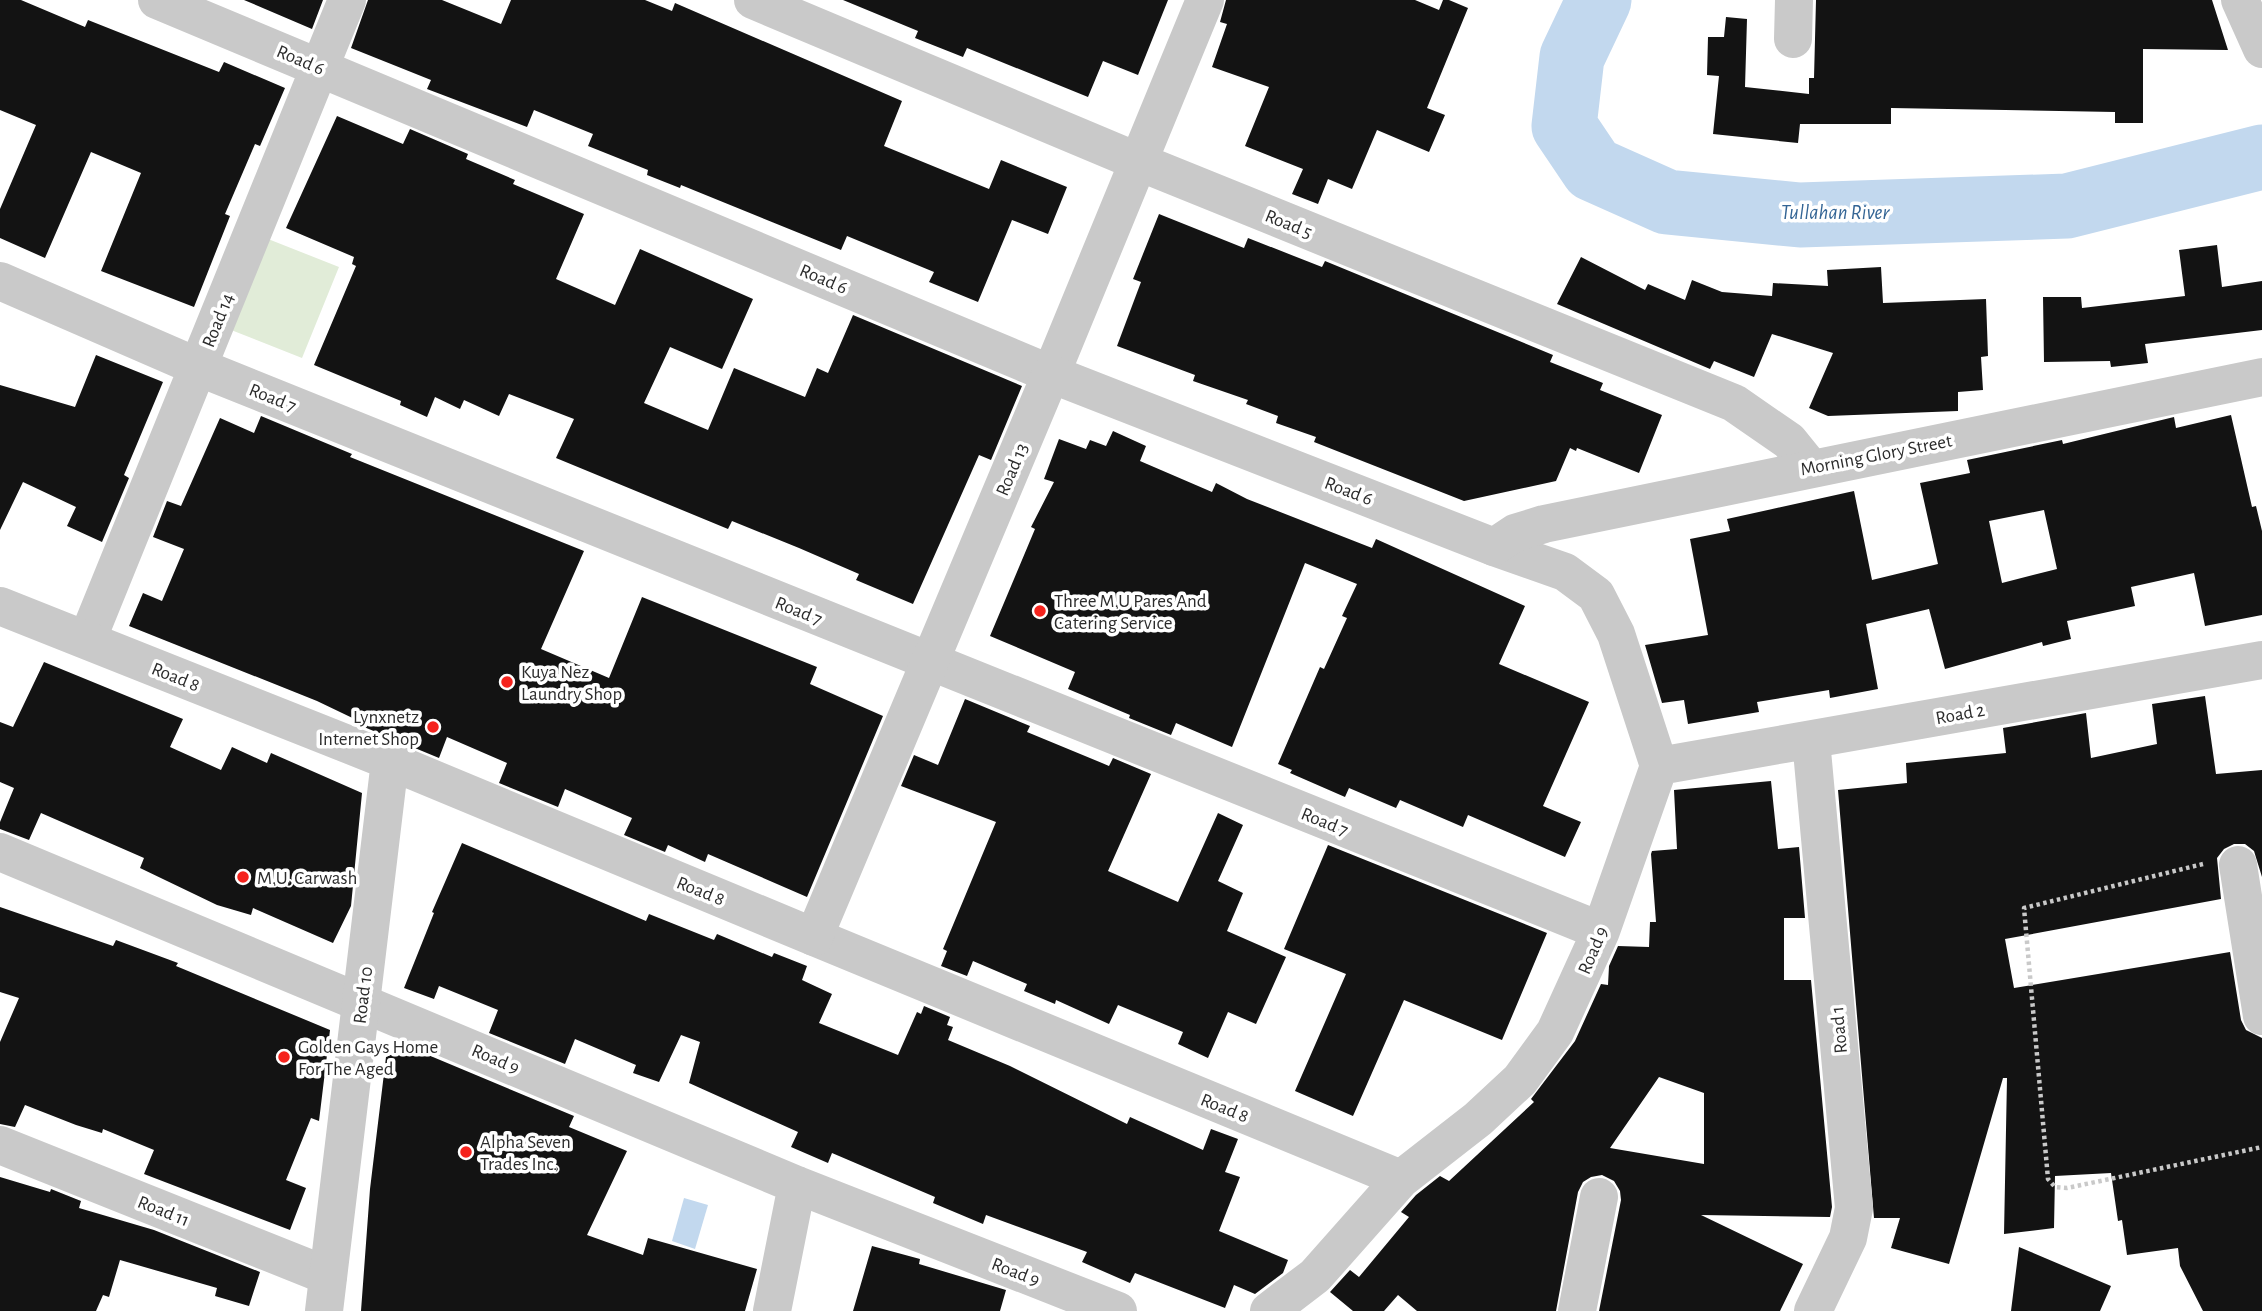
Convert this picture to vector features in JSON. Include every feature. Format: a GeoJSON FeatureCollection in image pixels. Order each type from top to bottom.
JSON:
{"type":"FeatureCollection","features":[{"type":"Feature","properties":{"kind":"street","name":"Road 6"},"geometry":{"type":"LineString","coordinates":[[157,0],[1051,374],[1494,547]]}},
{"type":"Feature","properties":{"kind":"street","name":"Road 14"},"geometry":{"type":"LineString","coordinates":[[87,640],[347,0]]}},
{"type":"Feature","properties":{"kind":"street","name":"Road 5"},"geometry":{"type":"LineString","coordinates":[[753,0],[1139,162],[1734,403],[1789,441],[1810,467]]}},
{"type":"Feature","properties":{"kind":"street","name":"Road 13"},"geometry":{"type":"LineString","coordinates":[[814,937],[1205,0]]}},
{"type":"Feature","properties":{"kind":"street"},"geometry":{"type":"LineString","coordinates":[[1793,39],[1794,0]]}},
{"type":"Feature","properties":{"kind":"street"},"geometry":{"type":"LineString","coordinates":[[2240,0],[2259,42]]}},
{"type":"Feature","properties":{"kind":"street","name":"Road 7"},"geometry":{"type":"LineString","coordinates":[[0,281],[198,366],[1601,932]]}},
{"type":"Feature","properties":{"kind":"street","name":"Morning Glory Street"},"geometry":{"type":"LineString","coordinates":[[1494,547],[1516,533],[1544,524],[1810,467],[2262,377]]}},
{"type":"Feature","properties":{"kind":"street"},"geometry":{"type":"LineString","coordinates":[[1494,547],[1565,572],[1596,595],[1616,634],[1658,766]]}},
{"type":"Feature","properties":{"kind":"street","name":"Road 8"},"geometry":{"type":"LineString","coordinates":[[0,606],[390,761],[1401,1180]]}},
{"type":"Feature","properties":{"kind":"street","name":"Road 2"},"geometry":{"type":"LineString","coordinates":[[1658,766],[2262,660]]}},
{"type":"Feature","properties":{"kind":"street","name":"Road 1"},"geometry":{"type":"LineString","coordinates":[[1811,740],[1854,1208],[1848,1238],[1813,1311]]}},
{"type":"Feature","properties":{"kind":"street","name":"Road 10"},"geometry":{"type":"LineString","coordinates":[[326,1293],[390,761]]}},
{"type":"Feature","properties":{"kind":"street","name":"Road 9"},"geometry":{"type":"LineString","coordinates":[[1269,1311],[1315,1276],[1401,1180],[1478,1119],[1520,1080],[1555,1032],[1601,932],[1658,766]]}},
{"type":"Feature","properties":{"kind":"street","name":"Road 9"},"geometry":{"type":"LineString","coordinates":[[0,852],[362,1000],[797,1185],[1118,1311]]}},
{"type":"Feature","properties":{"kind":"street"},"geometry":{"type":"LineString","coordinates":[[2238,865],[2262,1016]]}},
{"type":"Feature","properties":{"kind":"street","name":"Road 11"},"geometry":{"type":"LineString","coordinates":[[0,1145],[326,1293]]}},
{"type":"Feature","properties":{"kind":"street"},"geometry":{"type":"LineString","coordinates":[[772,1311],[797,1185]]}},
{"type":"Feature","properties":{"kind":"street"},"geometry":{"type":"LineString","coordinates":[[1577,1311],[1599,1197]]}},
{"type":"Feature","properties":{"kind":"path"},"geometry":{"type":"LineString","coordinates":[[2238,865],[2230,858],[2029,904],[2022,914],[2048,1180],[2055,1186],[2067,1188],[2262,1147]]}},
{"type":"Feature","properties":{"kind":"green space"},"geometry":{"type":"Polygon","coordinates":[[[263,237],[339,267],[302,358],[226,328],[263,237]]]}},
{"type":"Feature","properties":{"kind":"water"},"geometry":{"type":"Polygon","coordinates":[[[684,1198],[708,1205],[695,1249],[672,1241],[684,1198]]]}},
{"type":"Feature","properties":{"kind":"building"},"geometry":{"type":"Polygon","coordinates":[[[0,0],[21,0],[85,27],[88,20],[219,72],[224,62],[285,88],[260,146],[255,144],[225,214],[230,216],[194,307],[101,271],[141,173],[91,152],[45,258],[0,238],[0,209],[36,125],[0,110],[0,0]]]}},
{"type":"Feature","properties":{"kind":"building"},"geometry":{"type":"Polygon","coordinates":[[[244,0],[323,0],[312,29],[244,0]]]}},
{"type":"Feature","properties":{"kind":"building"},"geometry":{"type":"Polygon","coordinates":[[[368,0],[442,0],[501,24],[511,0],[645,0],[672,11],[675,3],[902,101],[884,146],[989,189],[1001,160],[1067,187],[1048,234],[1012,220],[978,302],[929,282],[934,272],[847,236],[841,250],[681,185],[680,188],[647,175],[648,170],[588,146],[593,134],[534,110],[527,127],[427,89],[431,80],[351,48],[368,0]]]}},
{"type":"Feature","properties":{"kind":"building"},"geometry":{"type":"Polygon","coordinates":[[[843,0],[1168,0],[1138,75],[1103,61],[1088,97],[967,48],[963,57],[915,38],[918,31],[843,0]]]}},
{"type":"Feature","properties":{"kind":"building"},"geometry":{"type":"Polygon","coordinates":[[[1226,0],[1415,0],[1439,10],[1443,0],[1449,0],[1468,8],[1427,108],[1445,115],[1429,152],[1377,130],[1352,189],[1328,179],[1318,204],[1292,194],[1303,169],[1245,146],[1269,87],[1212,67],[1227,24],[1220,22],[1226,0]]]}},
{"type":"Feature","properties":{"kind":"building"},"geometry":{"type":"Polygon","coordinates":[[[1816,0],[2212,0],[2228,50],[2143,49],[2143,123],[2115,123],[2115,112],[1891,108],[1891,124],[1800,124],[1798,143],[1713,134],[1719,76],[1707,75],[1708,37],[1724,37],[1726,17],[1747,19],[1745,87],[1809,94],[1809,78],[1814,78],[1816,0]]]}},
{"type":"Feature","properties":{"kind":"building"},"geometry":{"type":"Polygon","coordinates":[[[337,116],[403,144],[410,129],[468,154],[466,159],[515,180],[513,184],[584,214],[556,279],[615,305],[640,249],[753,299],[722,369],[670,347],[644,403],[708,430],[734,368],[805,397],[817,368],[828,373],[853,315],[1022,386],[991,460],[979,455],[913,604],[856,580],[859,574],[799,548],[732,521],[728,529],[556,458],[574,419],[509,394],[499,416],[464,400],[460,409],[435,397],[427,417],[400,405],[401,401],[314,365],[356,266],[352,264],[354,257],[286,228],[337,116]]]}},
{"type":"Feature","properties":{"kind":"building"},"geometry":{"type":"Polygon","coordinates":[[[1159,214],[1244,248],[1248,238],[1322,267],[1325,261],[1553,355],[1550,362],[1603,383],[1600,390],[1662,415],[1639,473],[1577,448],[1576,451],[1570,448],[1556,481],[1464,501],[1314,442],[1316,437],[1276,423],[1278,416],[1246,404],[1248,400],[1193,381],[1195,375],[1117,346],[1141,282],[1133,279],[1159,214]]]}},
{"type":"Feature","properties":{"kind":"building"},"geometry":{"type":"Polygon","coordinates":[[[2217,245],[2222,287],[2262,281],[2262,330],[2145,344],[2148,363],[2111,367],[2110,361],[2044,362],[2043,297],[2081,297],[2082,308],[2185,296],[2179,250],[2217,245]]]}},
{"type":"Feature","properties":{"kind":"building"},"geometry":{"type":"Polygon","coordinates":[[[1581,257],[1645,290],[1648,284],[1685,300],[1692,280],[1722,292],[1772,296],[1773,283],[1828,286],[1827,270],[1881,267],[1883,303],[1986,299],[1988,356],[1981,357],[1983,390],[1958,392],[1958,411],[1828,416],[1809,408],[1833,353],[1772,334],[1754,377],[1714,361],[1710,369],[1557,304],[1581,257]]]}},
{"type":"Feature","properties":{"kind":"building"},"geometry":{"type":"Polygon","coordinates":[[[96,355],[163,382],[124,475],[129,478],[102,542],[67,526],[76,507],[23,482],[0,530],[0,385],[75,407],[96,355]]]}},
{"type":"Feature","properties":{"kind":"building"},"geometry":{"type":"Polygon","coordinates":[[[2231,415],[2252,507],[2256,506],[2262,531],[2262,615],[2205,626],[2194,573],[2131,587],[2135,606],[2067,621],[2071,639],[2043,646],[2042,642],[1945,669],[1929,609],[1866,624],[1878,689],[1830,698],[1829,690],[1757,702],[1759,712],[1688,724],[1684,700],[1662,703],[1645,645],[1708,635],[1690,539],[1730,531],[1727,519],[1854,491],[1872,580],[1938,564],[1920,483],[1970,473],[1967,460],[2062,440],[2063,444],[2174,417],[2176,428],[2231,415]],[[2044,510],[1989,521],[2002,583],[2057,569],[2044,510]]]}},
{"type":"Feature","properties":{"kind":"building"},"geometry":{"type":"Polygon","coordinates":[[[261,416],[352,454],[350,457],[584,551],[541,649],[609,678],[642,597],[817,667],[810,684],[883,716],[807,897],[708,854],[705,862],[668,845],[665,852],[624,835],[632,818],[565,789],[558,807],[499,783],[507,763],[447,737],[439,758],[364,727],[365,724],[317,701],[129,626],[143,593],[162,601],[184,549],[153,537],[167,501],[181,506],[220,418],[254,433],[261,416]]]}},
{"type":"Feature","properties":{"kind":"building"},"geometry":{"type":"Polygon","coordinates":[[[1113,431],[1146,446],[1140,461],[1212,492],[1216,483],[1247,499],[1372,548],[1376,539],[1525,606],[1499,664],[1589,702],[1543,806],[1581,822],[1565,857],[1468,815],[1463,827],[1400,800],[1396,808],[1349,788],[1345,797],[1290,773],[1292,770],[1278,764],[1320,667],[1324,669],[1347,618],[1342,616],[1357,584],[1305,563],[1232,747],[1176,723],[1171,735],[1129,718],[1130,715],[1068,689],[1075,672],[990,636],[1035,529],[1031,527],[1054,482],[1044,479],[1059,439],[1086,449],[1090,440],[1106,446],[1113,431]]]}},
{"type":"Feature","properties":{"kind":"building"},"geometry":{"type":"Polygon","coordinates":[[[44,662],[183,719],[170,747],[221,770],[232,747],[267,763],[271,753],[362,793],[351,906],[333,943],[253,908],[251,915],[217,905],[140,868],[144,858],[41,813],[29,840],[0,829],[0,822],[14,788],[0,782],[0,722],[13,727],[44,662]]]}},
{"type":"Feature","properties":{"kind":"building"},"geometry":{"type":"Polygon","coordinates":[[[2205,696],[2216,774],[2262,770],[2262,877],[2254,851],[2245,844],[2234,844],[2224,849],[2217,858],[2221,899],[2005,939],[2014,988],[2230,952],[2241,1020],[2246,1030],[2262,1038],[2262,1311],[2203,1311],[2180,1266],[2178,1248],[2127,1255],[2122,1220],[2118,1221],[2111,1173],[2055,1176],[2054,1228],[2004,1234],[2007,1078],[2003,1078],[1949,1264],[1891,1248],[1900,1218],[1874,1218],[1838,790],[1907,783],[1906,763],[2006,753],[2003,728],[2086,713],[2091,758],[2157,744],[2152,704],[2205,696]]]}},
{"type":"Feature","properties":{"kind":"building"},"geometry":{"type":"Polygon","coordinates":[[[965,699],[1030,726],[1027,732],[1109,766],[1113,758],[1151,774],[1108,871],[1178,902],[1218,813],[1243,825],[1218,881],[1243,893],[1227,931],[1286,957],[1256,1024],[1228,1012],[1208,1058],[1178,1044],[1183,1032],[1118,1005],[1109,1024],[1056,1000],[1055,1004],[1024,991],[1027,984],[973,961],[967,976],[941,966],[947,951],[943,949],[996,822],[901,786],[914,755],[938,765],[965,699]]]}},
{"type":"Feature","properties":{"kind":"building"},"geometry":{"type":"Polygon","coordinates":[[[1771,781],[1778,849],[1799,847],[1805,918],[1784,918],[1784,980],[1811,980],[1832,1207],[1830,1217],[1701,1215],[1803,1264],[1780,1311],[1599,1311],[1621,1200],[1620,1191],[1614,1181],[1602,1175],[1583,1182],[1578,1192],[1556,1311],[1417,1311],[1398,1295],[1384,1311],[1353,1311],[1330,1292],[1350,1270],[1359,1277],[1409,1217],[1401,1212],[1416,1195],[1440,1176],[1449,1181],[1534,1102],[1531,1099],[1575,1041],[1601,984],[1608,985],[1609,966],[1618,946],[1649,947],[1650,922],[1656,922],[1651,854],[1652,851],[1677,849],[1674,790],[1771,781]],[[1659,1077],[1610,1148],[1704,1164],[1704,1093],[1659,1077]]]}},
{"type":"Feature","properties":{"kind":"building"},"geometry":{"type":"Polygon","coordinates":[[[462,843],[646,921],[649,914],[714,940],[717,934],[772,957],[774,953],[807,966],[802,980],[832,994],[819,1023],[898,1055],[917,1012],[921,1014],[924,1006],[950,1017],[947,1025],[953,1027],[948,1040],[1010,1066],[1127,1124],[1130,1117],[1203,1150],[1211,1129],[1238,1139],[1225,1172],[1240,1177],[1219,1231],[1288,1260],[1283,1273],[1255,1294],[1234,1285],[1225,1308],[1135,1273],[1130,1283],[1082,1262],[1087,1252],[986,1215],[983,1224],[933,1203],[935,1197],[832,1153],[828,1163],[791,1147],[798,1132],[689,1083],[700,1042],[681,1035],[659,1082],[633,1073],[636,1065],[575,1039],[565,1064],[489,1033],[498,1010],[439,986],[434,999],[404,988],[434,913],[432,912],[462,843]]]}},
{"type":"Feature","properties":{"kind":"building"},"geometry":{"type":"Polygon","coordinates":[[[1328,845],[1547,933],[1502,1040],[1404,1000],[1353,1116],[1295,1091],[1346,974],[1284,949],[1328,845]]]}},
{"type":"Feature","properties":{"kind":"building"},"geometry":{"type":"Polygon","coordinates":[[[0,907],[113,946],[116,940],[178,963],[176,966],[330,1030],[319,1121],[311,1118],[286,1180],[306,1188],[290,1230],[144,1174],[154,1150],[103,1129],[102,1133],[25,1105],[15,1127],[0,1124],[0,1042],[19,998],[0,992],[0,907]]]}},
{"type":"Feature","properties":{"kind":"building"},"geometry":{"type":"Polygon","coordinates":[[[409,1047],[574,1116],[569,1127],[627,1151],[587,1235],[643,1255],[648,1238],[757,1269],[745,1311],[361,1311],[370,1189],[386,1057],[409,1047]]]}},
{"type":"Feature","properties":{"kind":"building"},"geometry":{"type":"Polygon","coordinates":[[[0,1177],[50,1192],[51,1189],[81,1201],[79,1208],[154,1230],[260,1272],[249,1306],[215,1296],[217,1288],[120,1260],[109,1297],[103,1295],[96,1311],[0,1311],[0,1177]]]}},
{"type":"Feature","properties":{"kind":"building"},"geometry":{"type":"Polygon","coordinates":[[[872,1246],[920,1259],[919,1264],[1006,1290],[1000,1311],[853,1311],[872,1246]]]}},
{"type":"Feature","properties":{"kind":"building"},"geometry":{"type":"Polygon","coordinates":[[[2019,1247],[2111,1286],[2100,1311],[2011,1311],[2019,1247]]]}},
{"type":"Feature","properties":{"kind":"waterway","name":"Tullahan River"},"geometry":{"type":"LineString","coordinates":[[1599,0],[1572,57],[1564,126],[1593,169],[1667,202],[1800,215],[2067,206],[2262,157]]}},
{"type":"Feature","properties":{"kind":"place","name":"Three M.U Pares And Catering Service"},"geometry":{"type":"Point","coordinates":[1040,611]}},
{"type":"Feature","properties":{"kind":"place","name":"Kuya Nez Laundry Shop"},"geometry":{"type":"Point","coordinates":[507,682]}},
{"type":"Feature","properties":{"kind":"place","name":"Lynxnetz Internet Shop"},"geometry":{"type":"Point","coordinates":[433,727]}},
{"type":"Feature","properties":{"kind":"place","name":"M.U. Carwash"},"geometry":{"type":"Point","coordinates":[243,877]}},
{"type":"Feature","properties":{"kind":"place","name":"Golden Gays Home For The Aged"},"geometry":{"type":"Point","coordinates":[284,1057]}},
{"type":"Feature","properties":{"kind":"place","name":"Alpha Seven Trades Inc."},"geometry":{"type":"Point","coordinates":[466,1152]}}]}
